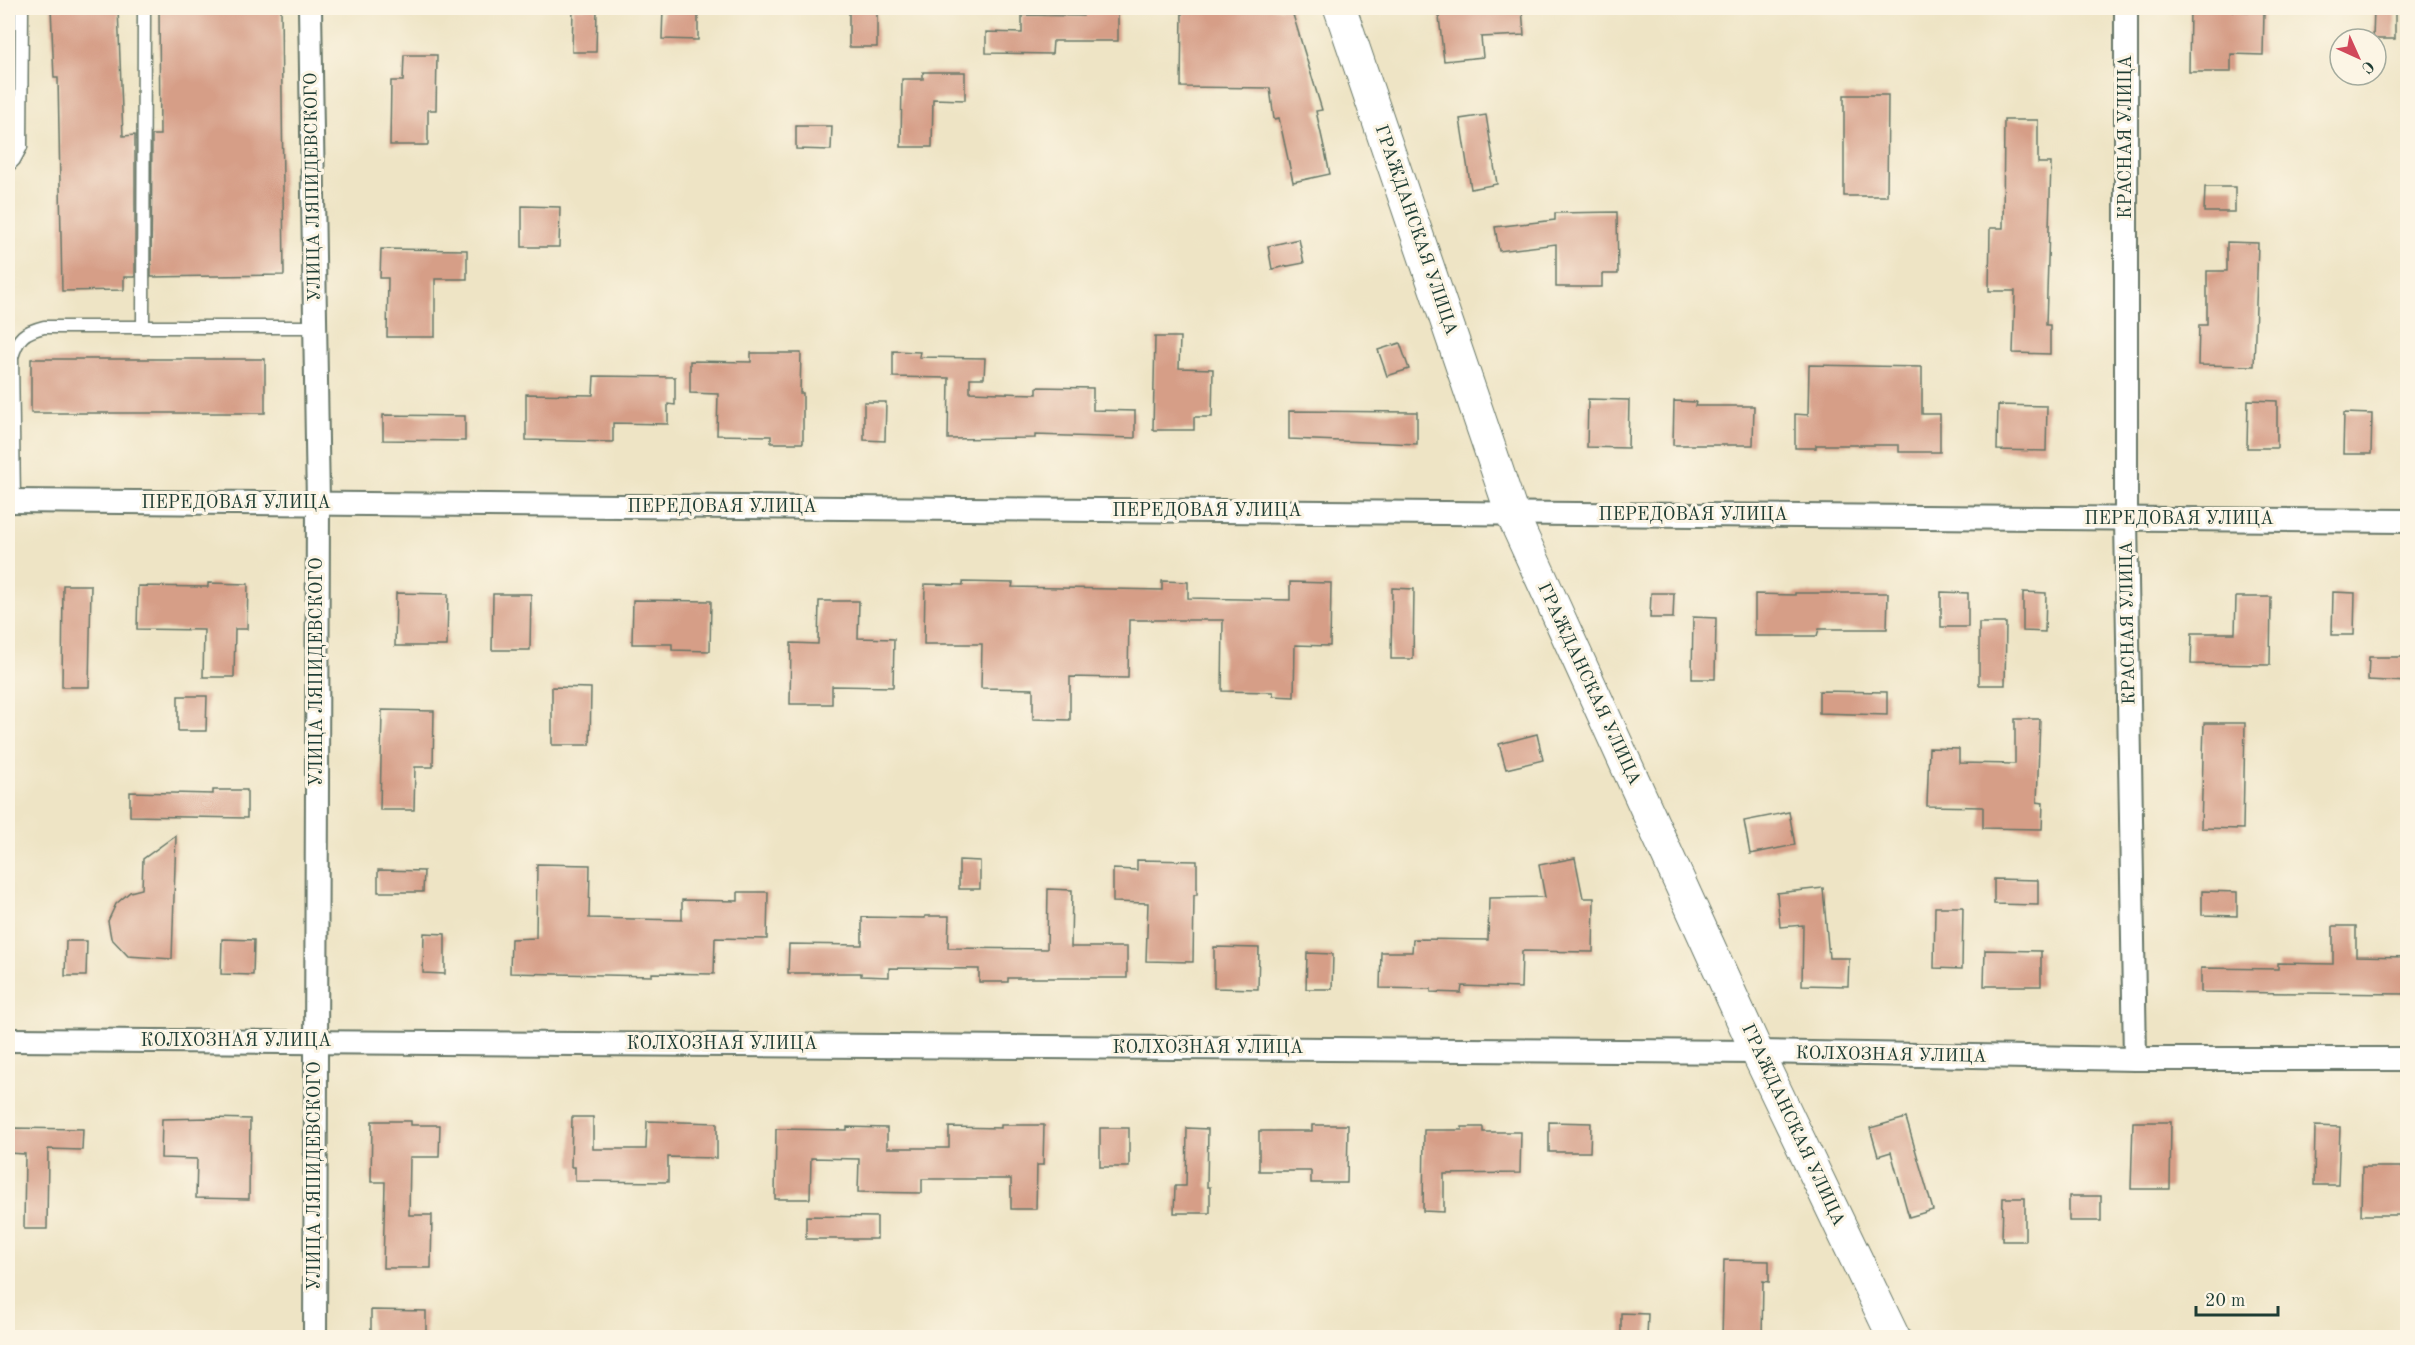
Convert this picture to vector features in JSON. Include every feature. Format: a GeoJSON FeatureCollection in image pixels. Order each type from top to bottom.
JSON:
{"type":"FeatureCollection","features":[{"type":"Feature","properties":{"kind":"main road","name":"ГРАЖДАНСКАЯ УЛИЦА"},"geometry":{"type":"LineString","coordinates":[[1340,8],[1512,514],[1757,1052],[1894,1338]]}},
{"type":"Feature","properties":{"kind":"street","name":"УЛИЦА ЛЯПИДЕВСКОГО"},"geometry":{"type":"LineString","coordinates":[[310,8],[318,504],[315,1338]]}},
{"type":"Feature","properties":{"kind":"street","name":"КРАСНАЯ УЛИЦА"},"geometry":{"type":"LineString","coordinates":[[2126,8],[2126,519],[2135,1059]]}},
{"type":"Feature","properties":{"kind":"street","name":"ПЕРЕДОВАЯ УЛИЦА"},"geometry":{"type":"LineString","coordinates":[[11,501],[2408,521]]}},
{"type":"Feature","properties":{"kind":"street","name":"КОЛХОЗНАЯ УЛИЦА"},"geometry":{"type":"LineString","coordinates":[[8,1040],[1757,1052],[2135,1059],[2408,1059]]}},
{"type":"Feature","properties":{"kind":"lane"},"geometry":{"type":"LineString","coordinates":[[8,166],[21,147],[22,8]]}},
{"type":"Feature","properties":{"kind":"lane"},"geometry":{"type":"LineString","coordinates":[[144,8],[144,327]]}},
{"type":"Feature","properties":{"kind":"lane"},"geometry":{"type":"LineString","coordinates":[[11,501],[12,357],[17,342],[29,331],[44,327],[315,327]]}},
{"type":"Feature","properties":{"kind":"building"},"geometry":{"type":"Polygon","coordinates":[[[51,8],[118,8],[123,136],[135,135],[135,277],[124,277],[124,290],[62,291],[58,78],[54,78],[51,8]]]}},
{"type":"Feature","properties":{"kind":"building"},"geometry":{"type":"Polygon","coordinates":[[[159,8],[281,8],[284,275],[151,277],[152,135],[160,135],[159,8]]]}},
{"type":"Feature","properties":{"kind":"building"},"geometry":{"type":"Polygon","coordinates":[[[573,8],[597,8],[596,52],[572,52],[573,8]]]}},
{"type":"Feature","properties":{"kind":"building"},"geometry":{"type":"Polygon","coordinates":[[[663,8],[698,8],[698,40],[662,39],[663,8]]]}},
{"type":"Feature","properties":{"kind":"building"},"geometry":{"type":"Polygon","coordinates":[[[849,8],[877,8],[877,47],[849,47],[849,8]]]}},
{"type":"Feature","properties":{"kind":"building"},"geometry":{"type":"Polygon","coordinates":[[[1083,8],[1118,8],[1118,41],[1053,41],[1052,54],[986,53],[986,32],[1022,33],[1022,15],[1083,16],[1083,8]]]}},
{"type":"Feature","properties":{"kind":"building"},"geometry":{"type":"Polygon","coordinates":[[[1182,8],[1291,8],[1322,110],[1316,111],[1330,174],[1293,182],[1279,118],[1274,119],[1270,88],[1181,87],[1182,8]]]}},
{"type":"Feature","properties":{"kind":"building"},"geometry":{"type":"Polygon","coordinates":[[[1438,8],[1522,8],[1524,35],[1481,37],[1483,57],[1444,61],[1438,8]]]}},
{"type":"Feature","properties":{"kind":"building"},"geometry":{"type":"Polygon","coordinates":[[[2190,8],[2232,8],[2232,11],[2264,12],[2263,55],[2231,54],[2231,72],[2189,72],[2190,8]]]}},
{"type":"Feature","properties":{"kind":"building"},"geometry":{"type":"Polygon","coordinates":[[[2374,8],[2395,8],[2395,39],[2388,39],[2388,27],[2373,27],[2374,8]]]}},
{"type":"Feature","properties":{"kind":"building"},"geometry":{"type":"Polygon","coordinates":[[[404,55],[437,55],[436,110],[428,110],[428,145],[390,145],[391,81],[403,81],[404,55]]]}},
{"type":"Feature","properties":{"kind":"building"},"geometry":{"type":"Polygon","coordinates":[[[923,72],[965,72],[965,100],[933,99],[932,147],[901,147],[902,79],[923,79],[923,72]]]}},
{"type":"Feature","properties":{"kind":"building"},"geometry":{"type":"Polygon","coordinates":[[[1844,95],[1888,95],[1887,196],[1844,196],[1844,95]]]}},
{"type":"Feature","properties":{"kind":"building"},"geometry":{"type":"Polygon","coordinates":[[[1486,115],[1497,184],[1471,189],[1460,119],[1486,115]]]}},
{"type":"Feature","properties":{"kind":"building"},"geometry":{"type":"Polygon","coordinates":[[[2004,120],[2038,120],[2038,163],[2051,163],[2046,325],[2050,325],[2050,354],[2013,353],[2015,291],[1989,291],[1990,228],[2003,228],[2004,120]]]}},
{"type":"Feature","properties":{"kind":"building"},"geometry":{"type":"Polygon","coordinates":[[[796,126],[832,126],[831,150],[796,149],[796,126]]]}},
{"type":"Feature","properties":{"kind":"building"},"geometry":{"type":"Polygon","coordinates":[[[2205,187],[2235,187],[2235,212],[2204,212],[2205,187]]]}},
{"type":"Feature","properties":{"kind":"building"},"geometry":{"type":"Polygon","coordinates":[[[522,206],[560,207],[559,247],[522,247],[522,206]]]}},
{"type":"Feature","properties":{"kind":"building"},"geometry":{"type":"Polygon","coordinates":[[[1617,212],[1618,274],[1602,274],[1602,287],[1556,287],[1556,244],[1499,251],[1495,227],[1555,220],[1555,213],[1617,212]]]}},
{"type":"Feature","properties":{"kind":"building"},"geometry":{"type":"Polygon","coordinates":[[[1299,239],[1304,263],[1272,269],[1268,246],[1299,239]]]}},
{"type":"Feature","properties":{"kind":"building"},"geometry":{"type":"Polygon","coordinates":[[[2227,242],[2258,243],[2254,366],[2198,365],[2199,325],[2207,325],[2207,271],[2227,271],[2227,242]]]}},
{"type":"Feature","properties":{"kind":"building"},"geometry":{"type":"Polygon","coordinates":[[[381,249],[467,250],[467,279],[435,279],[435,337],[387,337],[388,278],[380,278],[381,249]]]}},
{"type":"Feature","properties":{"kind":"building"},"geometry":{"type":"Polygon","coordinates":[[[1155,337],[1180,337],[1179,368],[1213,369],[1212,417],[1194,417],[1194,430],[1153,430],[1155,337]]]}},
{"type":"Feature","properties":{"kind":"building"},"geometry":{"type":"Polygon","coordinates":[[[1400,343],[1409,369],[1387,376],[1378,350],[1400,343]]]}},
{"type":"Feature","properties":{"kind":"building"},"geometry":{"type":"Polygon","coordinates":[[[893,351],[920,352],[919,357],[985,358],[984,378],[970,378],[970,392],[1037,394],[1037,387],[1093,388],[1093,410],[1135,411],[1135,438],[1035,435],[1035,438],[948,439],[949,378],[893,377],[893,351]]]}},
{"type":"Feature","properties":{"kind":"building"},"geometry":{"type":"Polygon","coordinates":[[[751,353],[801,353],[800,393],[803,393],[803,443],[771,443],[771,436],[717,435],[718,394],[690,393],[690,361],[751,362],[751,353]]]}},
{"type":"Feature","properties":{"kind":"building"},"geometry":{"type":"Polygon","coordinates":[[[31,359],[265,359],[265,413],[31,413],[31,359]]]}},
{"type":"Feature","properties":{"kind":"building"},"geometry":{"type":"Polygon","coordinates":[[[1809,365],[1922,367],[1922,414],[1940,414],[1940,452],[1899,452],[1899,445],[1816,445],[1816,448],[1795,448],[1795,414],[1808,415],[1809,365]]]}},
{"type":"Feature","properties":{"kind":"building"},"geometry":{"type":"Polygon","coordinates":[[[594,376],[675,377],[675,405],[668,404],[668,424],[613,423],[613,442],[526,440],[526,394],[593,395],[594,376]]]}},
{"type":"Feature","properties":{"kind":"building"},"geometry":{"type":"Polygon","coordinates":[[[1588,399],[1629,400],[1628,448],[1587,447],[1588,399]]]}},
{"type":"Feature","properties":{"kind":"building"},"geometry":{"type":"Polygon","coordinates":[[[2248,400],[2277,401],[2277,448],[2247,448],[2248,400]]]}},
{"type":"Feature","properties":{"kind":"building"},"geometry":{"type":"Polygon","coordinates":[[[1674,401],[1696,402],[1695,406],[1754,406],[1753,445],[1673,445],[1674,401]]]}},
{"type":"Feature","properties":{"kind":"building"},"geometry":{"type":"Polygon","coordinates":[[[864,402],[886,402],[885,441],[864,440],[864,402]]]}},
{"type":"Feature","properties":{"kind":"building"},"geometry":{"type":"Polygon","coordinates":[[[1998,405],[2047,406],[2046,451],[1997,450],[1998,405]]]}},
{"type":"Feature","properties":{"kind":"building"},"geometry":{"type":"Polygon","coordinates":[[[1289,411],[1417,412],[1417,444],[1289,439],[1289,411]]]}},
{"type":"Feature","properties":{"kind":"building"},"geometry":{"type":"Polygon","coordinates":[[[2344,413],[2372,414],[2371,454],[2343,454],[2344,413]]]}},
{"type":"Feature","properties":{"kind":"building"},"geometry":{"type":"Polygon","coordinates":[[[383,415],[465,416],[465,441],[383,440],[383,415]]]}},
{"type":"Feature","properties":{"kind":"building"},"geometry":{"type":"Polygon","coordinates":[[[1162,581],[1188,582],[1188,598],[1290,600],[1290,582],[1331,583],[1330,646],[1295,645],[1294,697],[1273,696],[1273,692],[1222,691],[1223,620],[1129,620],[1128,678],[1070,677],[1070,720],[1033,719],[1033,689],[981,688],[982,644],[924,644],[925,584],[1013,583],[1012,587],[1162,590],[1162,581]]]}},
{"type":"Feature","properties":{"kind":"building"},"geometry":{"type":"Polygon","coordinates":[[[208,583],[248,584],[247,629],[235,629],[234,677],[203,677],[204,630],[137,629],[138,586],[208,587],[208,583]]]}},
{"type":"Feature","properties":{"kind":"building"},"geometry":{"type":"Polygon","coordinates":[[[63,585],[91,585],[89,687],[62,687],[63,585]]]}},
{"type":"Feature","properties":{"kind":"building"},"geometry":{"type":"Polygon","coordinates":[[[1392,588],[1414,589],[1413,659],[1391,659],[1392,588]]]}},
{"type":"Feature","properties":{"kind":"building"},"geometry":{"type":"Polygon","coordinates":[[[1941,592],[1968,593],[1968,627],[1941,627],[1941,592]]]}},
{"type":"Feature","properties":{"kind":"building"},"geometry":{"type":"Polygon","coordinates":[[[2023,592],[2046,593],[2045,632],[2023,631],[2023,592]]]}},
{"type":"Feature","properties":{"kind":"building"},"geometry":{"type":"Polygon","coordinates":[[[2333,592],[2355,593],[2354,635],[2332,635],[2333,592]]]}},
{"type":"Feature","properties":{"kind":"building"},"geometry":{"type":"Polygon","coordinates":[[[396,593],[448,594],[447,646],[395,646],[396,593]]]}},
{"type":"Feature","properties":{"kind":"building"},"geometry":{"type":"Polygon","coordinates":[[[1651,593],[1674,593],[1673,618],[1650,618],[1651,593]]]}},
{"type":"Feature","properties":{"kind":"building"},"geometry":{"type":"Polygon","coordinates":[[[1795,593],[1888,593],[1887,629],[1819,629],[1817,636],[1755,636],[1755,594],[1795,595],[1795,593]]]}},
{"type":"Feature","properties":{"kind":"building"},"geometry":{"type":"Polygon","coordinates":[[[493,594],[531,594],[530,650],[492,650],[493,594]]]}},
{"type":"Feature","properties":{"kind":"building"},"geometry":{"type":"Polygon","coordinates":[[[2236,597],[2271,597],[2270,665],[2191,664],[2192,633],[2235,633],[2236,597]]]}},
{"type":"Feature","properties":{"kind":"building"},"geometry":{"type":"Polygon","coordinates":[[[633,600],[711,601],[710,651],[672,650],[672,644],[632,644],[633,600]]]}},
{"type":"Feature","properties":{"kind":"building"},"geometry":{"type":"Polygon","coordinates":[[[819,601],[859,601],[858,638],[894,639],[893,687],[832,686],[832,704],[790,704],[791,643],[818,644],[819,601]]]}},
{"type":"Feature","properties":{"kind":"building"},"geometry":{"type":"Polygon","coordinates":[[[1693,617],[1716,618],[1715,679],[1692,679],[1693,617]]]}},
{"type":"Feature","properties":{"kind":"building"},"geometry":{"type":"Polygon","coordinates":[[[1979,623],[2006,623],[2005,685],[1979,685],[1979,623]]]}},
{"type":"Feature","properties":{"kind":"building"},"geometry":{"type":"Polygon","coordinates":[[[2369,657],[2408,657],[2408,682],[2368,680],[2369,657]]]}},
{"type":"Feature","properties":{"kind":"building"},"geometry":{"type":"Polygon","coordinates":[[[552,687],[591,688],[590,745],[552,745],[552,687]]]}},
{"type":"Feature","properties":{"kind":"building"},"geometry":{"type":"Polygon","coordinates":[[[1819,691],[1887,692],[1887,715],[1819,713],[1819,691]]]}},
{"type":"Feature","properties":{"kind":"building"},"geometry":{"type":"Polygon","coordinates":[[[178,696],[207,696],[206,731],[178,731],[178,696]]]}},
{"type":"Feature","properties":{"kind":"building"},"geometry":{"type":"Polygon","coordinates":[[[382,710],[434,711],[433,767],[415,767],[414,810],[380,810],[382,710]]]}},
{"type":"Feature","properties":{"kind":"building"},"geometry":{"type":"Polygon","coordinates":[[[2015,719],[2040,719],[2037,802],[2043,803],[2042,829],[1983,828],[1983,807],[1927,806],[1929,748],[1959,749],[1959,763],[2015,764],[2015,719]]]}},
{"type":"Feature","properties":{"kind":"building"},"geometry":{"type":"Polygon","coordinates":[[[2204,723],[2245,723],[2243,829],[2201,828],[2204,723]]]}},
{"type":"Feature","properties":{"kind":"building"},"geometry":{"type":"Polygon","coordinates":[[[1537,734],[1543,760],[1506,769],[1499,744],[1537,734]]]}},
{"type":"Feature","properties":{"kind":"building"},"geometry":{"type":"Polygon","coordinates":[[[213,790],[247,790],[247,818],[130,816],[130,792],[213,794],[213,790]]]}},
{"type":"Feature","properties":{"kind":"building"},"geometry":{"type":"Polygon","coordinates":[[[1789,812],[1795,845],[1750,854],[1744,821],[1789,812]]]}},
{"type":"Feature","properties":{"kind":"building"},"geometry":{"type":"Polygon","coordinates":[[[176,835],[172,959],[128,956],[111,938],[108,921],[116,904],[130,892],[142,889],[143,859],[176,835]]]}},
{"type":"Feature","properties":{"kind":"building"},"geometry":{"type":"Polygon","coordinates":[[[1575,858],[1583,898],[1594,898],[1593,952],[1522,951],[1521,988],[1462,986],[1461,993],[1431,992],[1431,989],[1380,988],[1381,952],[1412,952],[1413,939],[1488,940],[1489,898],[1545,897],[1539,865],[1575,858]]]}},
{"type":"Feature","properties":{"kind":"building"},"geometry":{"type":"Polygon","coordinates":[[[959,860],[980,861],[980,889],[959,889],[959,860]]]}},
{"type":"Feature","properties":{"kind":"building"},"geometry":{"type":"Polygon","coordinates":[[[1137,860],[1197,861],[1193,962],[1146,961],[1148,903],[1113,902],[1113,869],[1137,870],[1137,860]]]}},
{"type":"Feature","properties":{"kind":"building"},"geometry":{"type":"Polygon","coordinates":[[[537,864],[590,865],[589,918],[682,920],[682,900],[738,901],[738,892],[768,892],[767,939],[715,938],[714,974],[652,973],[652,976],[510,973],[511,939],[536,938],[537,864]]]}},
{"type":"Feature","properties":{"kind":"building"},"geometry":{"type":"Polygon","coordinates":[[[378,870],[424,871],[423,892],[378,892],[378,870]]]}},
{"type":"Feature","properties":{"kind":"building"},"geometry":{"type":"Polygon","coordinates":[[[1994,879],[2038,880],[2038,905],[1994,904],[1994,879]]]}},
{"type":"Feature","properties":{"kind":"building"},"geometry":{"type":"Polygon","coordinates":[[[1823,888],[1829,958],[1849,958],[1848,986],[1802,985],[1803,925],[1780,927],[1777,893],[1823,888]]]}},
{"type":"Feature","properties":{"kind":"building"},"geometry":{"type":"Polygon","coordinates":[[[1048,889],[1072,890],[1071,947],[1127,947],[1127,978],[1008,978],[1008,982],[979,982],[979,969],[889,968],[889,977],[861,976],[861,973],[788,973],[789,944],[862,945],[862,917],[949,916],[948,948],[1047,949],[1048,889]]]}},
{"type":"Feature","properties":{"kind":"building"},"geometry":{"type":"Polygon","coordinates":[[[2202,891],[2237,892],[2237,916],[2202,915],[2202,891]]]}},
{"type":"Feature","properties":{"kind":"building"},"geometry":{"type":"Polygon","coordinates":[[[1935,907],[1963,907],[1962,969],[1934,968],[1935,907]]]}},
{"type":"Feature","properties":{"kind":"building"},"geometry":{"type":"Polygon","coordinates":[[[2333,926],[2356,926],[2356,956],[2408,957],[2408,994],[2201,992],[2201,968],[2278,969],[2278,963],[2333,964],[2333,926]]]}},
{"type":"Feature","properties":{"kind":"building"},"geometry":{"type":"Polygon","coordinates":[[[424,933],[445,934],[445,974],[423,973],[424,933]]]}},
{"type":"Feature","properties":{"kind":"building"},"geometry":{"type":"Polygon","coordinates":[[[222,939],[254,940],[253,975],[221,974],[222,939]]]}},
{"type":"Feature","properties":{"kind":"building"},"geometry":{"type":"Polygon","coordinates":[[[66,941],[87,941],[86,976],[65,976],[66,941]]]}},
{"type":"Feature","properties":{"kind":"building"},"geometry":{"type":"Polygon","coordinates":[[[1214,947],[1259,948],[1258,989],[1214,988],[1214,947]]]}},
{"type":"Feature","properties":{"kind":"building"},"geometry":{"type":"Polygon","coordinates":[[[1985,950],[2041,951],[2041,986],[1984,986],[1985,950]]]}},
{"type":"Feature","properties":{"kind":"building"},"geometry":{"type":"Polygon","coordinates":[[[1307,953],[1333,954],[1332,989],[1306,989],[1307,953]]]}},
{"type":"Feature","properties":{"kind":"building"},"geometry":{"type":"Polygon","coordinates":[[[572,1117],[593,1117],[593,1149],[646,1149],[647,1121],[717,1123],[717,1158],[668,1157],[668,1182],[575,1181],[575,1167],[571,1167],[572,1117]]]}},
{"type":"Feature","properties":{"kind":"building"},"geometry":{"type":"Polygon","coordinates":[[[1906,1118],[1933,1210],[1909,1217],[1891,1152],[1878,1156],[1870,1128],[1906,1118]]]}},
{"type":"Feature","properties":{"kind":"building"},"geometry":{"type":"Polygon","coordinates":[[[162,1119],[250,1119],[249,1199],[196,1198],[197,1159],[161,1158],[162,1119]]]}},
{"type":"Feature","properties":{"kind":"building"},"geometry":{"type":"Polygon","coordinates":[[[372,1121],[411,1121],[411,1125],[440,1125],[439,1157],[410,1157],[409,1215],[432,1215],[431,1268],[383,1268],[385,1182],[371,1182],[372,1121]]]}},
{"type":"Feature","properties":{"kind":"building"},"geometry":{"type":"Polygon","coordinates":[[[1549,1122],[1591,1123],[1590,1152],[1549,1152],[1549,1122]]]}},
{"type":"Feature","properties":{"kind":"building"},"geometry":{"type":"Polygon","coordinates":[[[2133,1122],[2171,1122],[2170,1189],[2131,1189],[2133,1122]]]}},
{"type":"Feature","properties":{"kind":"building"},"geometry":{"type":"Polygon","coordinates":[[[1001,1125],[1044,1125],[1043,1165],[1037,1165],[1036,1209],[1011,1209],[1011,1179],[922,1179],[922,1193],[858,1192],[859,1159],[811,1158],[810,1199],[775,1199],[776,1129],[887,1128],[887,1148],[949,1148],[949,1127],[1001,1128],[1001,1125]]]}},
{"type":"Feature","properties":{"kind":"building"},"geometry":{"type":"Polygon","coordinates":[[[1312,1125],[1348,1125],[1347,1183],[1311,1183],[1311,1171],[1259,1171],[1259,1131],[1312,1131],[1312,1125]]]}},
{"type":"Feature","properties":{"kind":"building"},"geometry":{"type":"Polygon","coordinates":[[[2315,1126],[2340,1127],[2338,1185],[2314,1185],[2315,1126]]]}},
{"type":"Feature","properties":{"kind":"building"},"geometry":{"type":"Polygon","coordinates":[[[1462,1127],[1483,1127],[1483,1132],[1521,1132],[1520,1173],[1444,1174],[1444,1212],[1423,1211],[1424,1130],[1462,1130],[1462,1127]]]}},
{"type":"Feature","properties":{"kind":"building"},"geometry":{"type":"Polygon","coordinates":[[[8,1128],[83,1129],[82,1150],[48,1149],[47,1229],[24,1229],[25,1154],[8,1153],[8,1128]]]}},
{"type":"Feature","properties":{"kind":"building"},"geometry":{"type":"Polygon","coordinates":[[[1100,1128],[1129,1128],[1129,1167],[1100,1167],[1100,1128]]]}},
{"type":"Feature","properties":{"kind":"building"},"geometry":{"type":"Polygon","coordinates":[[[1187,1128],[1208,1129],[1207,1187],[1210,1187],[1210,1213],[1174,1213],[1175,1186],[1186,1186],[1187,1128]]]}},
{"type":"Feature","properties":{"kind":"building"},"geometry":{"type":"Polygon","coordinates":[[[2362,1167],[2408,1167],[2408,1215],[2361,1215],[2362,1167]]]}},
{"type":"Feature","properties":{"kind":"building"},"geometry":{"type":"Polygon","coordinates":[[[2069,1196],[2101,1196],[2101,1221],[2069,1221],[2069,1196]]]}},
{"type":"Feature","properties":{"kind":"building"},"geometry":{"type":"Polygon","coordinates":[[[2003,1198],[2025,1198],[2025,1241],[2002,1241],[2003,1198]]]}},
{"type":"Feature","properties":{"kind":"building"},"geometry":{"type":"Polygon","coordinates":[[[806,1216],[877,1217],[877,1239],[806,1239],[806,1216]]]}},
{"type":"Feature","properties":{"kind":"building"},"geometry":{"type":"Polygon","coordinates":[[[1724,1260],[1769,1261],[1769,1282],[1763,1281],[1762,1338],[1722,1338],[1724,1260]]]}},
{"type":"Feature","properties":{"kind":"building"},"geometry":{"type":"Polygon","coordinates":[[[371,1310],[426,1311],[426,1338],[371,1338],[371,1310]]]}},
{"type":"Feature","properties":{"kind":"building"},"geometry":{"type":"Polygon","coordinates":[[[1621,1313],[1648,1314],[1647,1338],[1621,1338],[1621,1313]]]}}]}
